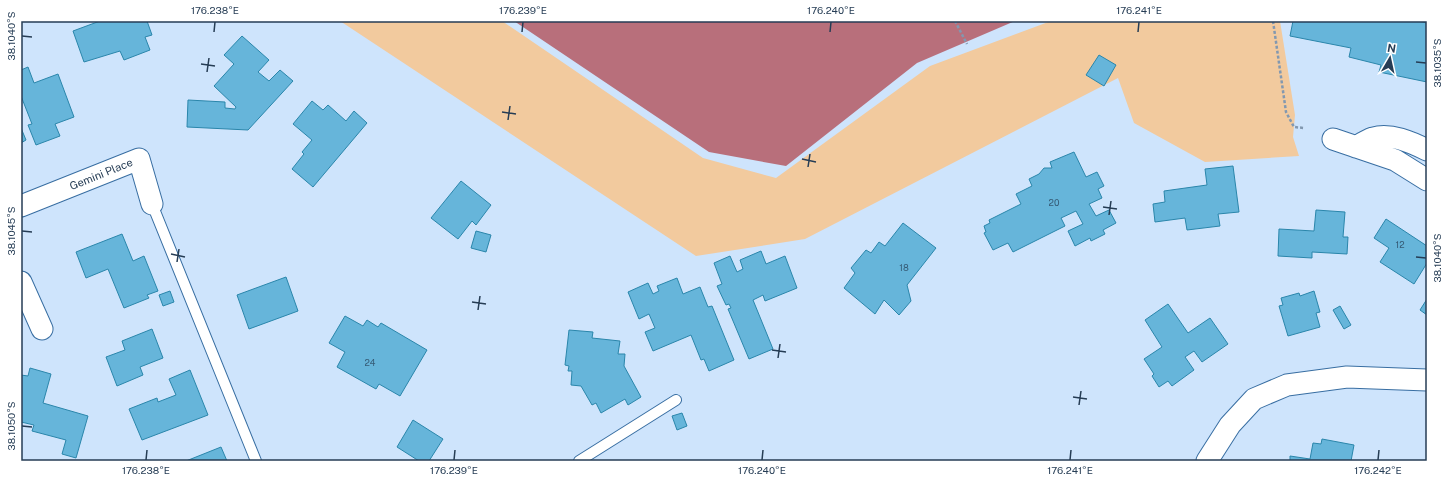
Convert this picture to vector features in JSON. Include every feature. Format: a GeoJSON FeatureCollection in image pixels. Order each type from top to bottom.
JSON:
{"type":"FeatureCollection","features":[{"type":"Feature","properties":{"kind":"street"},"geometry":{"type":"LineString","coordinates":[[1356,147],[1372,138],[1389,137],[1409,142],[1427,150]]}},
{"type":"Feature","properties":{"kind":"street"},"geometry":{"type":"LineString","coordinates":[[1333,139],[1395,160],[1427,180]]}},
{"type":"Feature","properties":{"kind":"street","name":"Gemini Place"},"geometry":{"type":"LineString","coordinates":[[21,206],[138,160],[152,204]]}},
{"type":"Feature","properties":{"kind":"street"},"geometry":{"type":"LineString","coordinates":[[21,282],[42,328]]}},
{"type":"Feature","properties":{"kind":"street"},"geometry":{"type":"LineString","coordinates":[[1207,461],[1230,425],[1254,399],[1287,385],[1347,377],[1427,380]]}},
{"type":"Feature","properties":{"kind":"lane"},"geometry":{"type":"LineString","coordinates":[[152,204],[256,461]]}},
{"type":"Feature","properties":{"kind":"lane"},"geometry":{"type":"LineString","coordinates":[[580,461],[676,400]]}},
{"type":"Feature","properties":{"kind":"path"},"geometry":{"type":"LineString","coordinates":[[955,21],[967,44]]}},
{"type":"Feature","properties":{"kind":"path"},"geometry":{"type":"LineString","coordinates":[[1273,21],[1286,112],[1294,127],[1304,128]]}},
{"type":"Feature","properties":{"kind":"shaded area"},"geometry":{"type":"Polygon","coordinates":[[[340,21],[502,21],[703,158],[776,178],[930,66],[1051,21],[1280,21],[1295,115],[1293,137],[1299,156],[1205,162],[1134,123],[1118,78],[805,239],[696,256],[340,21]]]}},
{"type":"Feature","properties":{"kind":"shaded area"},"geometry":{"type":"Polygon","coordinates":[[[514,21],[1015,21],[917,63],[786,166],[709,152],[514,21]]]}},
{"type":"Feature","properties":{"kind":"building"},"geometry":{"type":"Polygon","coordinates":[[[100,21],[147,21],[152,35],[145,37],[150,50],[124,60],[120,51],[84,62],[73,31],[100,21]]]}},
{"type":"Feature","properties":{"kind":"building"},"geometry":{"type":"Polygon","coordinates":[[[1293,21],[1417,21],[1427,23],[1427,82],[1379,72],[1381,65],[1349,57],[1351,48],[1290,36],[1293,21]]]}},
{"type":"Feature","properties":{"kind":"building"},"geometry":{"type":"Polygon","coordinates":[[[242,36],[269,60],[258,72],[269,81],[280,70],[293,81],[248,130],[187,127],[188,100],[225,102],[225,108],[235,109],[236,107],[214,86],[234,64],[224,55],[242,36]]]}},
{"type":"Feature","properties":{"kind":"building"},"geometry":{"type":"Polygon","coordinates":[[[1099,55],[1116,65],[1104,86],[1086,75],[1099,55]]]}},
{"type":"Feature","properties":{"kind":"building"},"geometry":{"type":"Polygon","coordinates":[[[28,67],[34,83],[58,74],[74,117],[55,124],[60,136],[36,145],[28,125],[32,124],[21,96],[21,70],[28,67]]]}},
{"type":"Feature","properties":{"kind":"building"},"geometry":{"type":"Polygon","coordinates":[[[312,101],[323,110],[328,105],[346,121],[354,111],[367,123],[313,187],[292,169],[304,154],[302,152],[312,140],[293,124],[312,101]]]}},
{"type":"Feature","properties":{"kind":"building"},"geometry":{"type":"Polygon","coordinates":[[[21,128],[26,140],[21,143],[21,128]]]}},
{"type":"Feature","properties":{"kind":"building"},"geometry":{"type":"Polygon","coordinates":[[[1074,152],[1086,177],[1097,172],[1104,186],[1098,189],[1102,198],[1089,204],[1096,216],[1109,210],[1116,223],[1103,230],[1105,234],[1091,241],[1090,238],[1075,246],[1068,231],[1083,224],[1076,211],[1061,218],[1065,226],[1013,252],[1008,243],[993,250],[984,233],[986,232],[984,226],[990,223],[989,220],[1021,204],[1016,194],[1032,186],[1029,179],[1039,174],[1044,168],[1052,168],[1050,162],[1074,152]]]}},
{"type":"Feature","properties":{"kind":"building"},"geometry":{"type":"Polygon","coordinates":[[[1233,166],[1239,212],[1218,214],[1220,226],[1187,230],[1185,218],[1155,222],[1153,204],[1165,202],[1164,191],[1207,185],[1205,169],[1233,166]]]}},
{"type":"Feature","properties":{"kind":"building"},"geometry":{"type":"Polygon","coordinates":[[[461,181],[491,205],[476,225],[472,221],[458,239],[431,218],[461,181]]]}},
{"type":"Feature","properties":{"kind":"building"},"geometry":{"type":"Polygon","coordinates":[[[1316,210],[1345,212],[1343,237],[1348,237],[1347,254],[1312,252],[1312,258],[1278,256],[1279,229],[1314,231],[1316,210]]]}},
{"type":"Feature","properties":{"kind":"building"},"geometry":{"type":"Polygon","coordinates":[[[1386,219],[1427,246],[1427,263],[1414,284],[1380,262],[1389,248],[1374,238],[1386,219]]]}},
{"type":"Feature","properties":{"kind":"building"},"geometry":{"type":"Polygon","coordinates":[[[903,223],[936,248],[907,285],[911,301],[899,315],[884,300],[875,314],[844,288],[855,273],[851,268],[866,250],[871,253],[879,242],[885,246],[903,223]]]}},
{"type":"Feature","properties":{"kind":"building"},"geometry":{"type":"Polygon","coordinates":[[[476,231],[491,235],[486,252],[471,248],[476,231]]]}},
{"type":"Feature","properties":{"kind":"building"},"geometry":{"type":"Polygon","coordinates":[[[122,234],[133,261],[144,256],[158,291],[147,295],[149,298],[124,308],[108,269],[86,278],[76,252],[122,234]]]}},
{"type":"Feature","properties":{"kind":"building"},"geometry":{"type":"Polygon","coordinates":[[[761,251],[766,264],[785,256],[797,288],[765,301],[763,295],[753,300],[773,349],[749,359],[728,309],[731,308],[729,304],[726,305],[717,286],[722,284],[714,263],[730,256],[737,272],[743,269],[740,260],[761,251]]]}},
{"type":"Feature","properties":{"kind":"building"},"geometry":{"type":"Polygon","coordinates":[[[286,277],[298,311],[249,329],[237,295],[286,277]]]}},
{"type":"Feature","properties":{"kind":"building"},"geometry":{"type":"Polygon","coordinates":[[[677,278],[683,294],[700,287],[708,307],[712,306],[734,360],[709,371],[704,359],[701,360],[691,335],[653,351],[645,332],[655,328],[649,314],[639,319],[628,292],[648,283],[653,294],[659,291],[657,286],[677,278]]]}},
{"type":"Feature","properties":{"kind":"building"},"geometry":{"type":"Polygon","coordinates":[[[170,291],[174,302],[163,306],[159,295],[170,291]]]}},
{"type":"Feature","properties":{"kind":"building"},"geometry":{"type":"Polygon","coordinates":[[[1314,291],[1320,312],[1316,313],[1320,327],[1288,336],[1279,306],[1283,305],[1281,298],[1299,293],[1300,296],[1314,291]]]}},
{"type":"Feature","properties":{"kind":"building"},"geometry":{"type":"Polygon","coordinates":[[[1427,299],[1427,315],[1420,310],[1427,299]]]}},
{"type":"Feature","properties":{"kind":"building"},"geometry":{"type":"Polygon","coordinates":[[[1168,304],[1188,333],[1210,318],[1228,344],[1202,362],[1194,351],[1185,357],[1194,370],[1172,386],[1168,381],[1159,387],[1152,376],[1154,374],[1144,359],[1162,347],[1145,320],[1168,304]]]}},
{"type":"Feature","properties":{"kind":"building"},"geometry":{"type":"Polygon","coordinates":[[[1340,306],[1351,325],[1344,329],[1333,310],[1340,306]]]}},
{"type":"Feature","properties":{"kind":"building"},"geometry":{"type":"Polygon","coordinates":[[[345,316],[363,326],[367,320],[378,327],[381,323],[427,350],[400,396],[379,384],[376,389],[337,367],[345,352],[329,343],[345,316]]]}},
{"type":"Feature","properties":{"kind":"building"},"geometry":{"type":"Polygon","coordinates":[[[152,329],[163,358],[140,367],[143,375],[117,386],[106,357],[125,350],[122,341],[152,329]]]}},
{"type":"Feature","properties":{"kind":"building"},"geometry":{"type":"Polygon","coordinates":[[[569,330],[593,332],[592,338],[620,341],[618,354],[625,354],[624,366],[641,397],[628,405],[625,399],[601,413],[596,403],[592,405],[581,386],[571,385],[572,371],[568,371],[569,366],[565,365],[569,330]]]}},
{"type":"Feature","properties":{"kind":"building"},"geometry":{"type":"Polygon","coordinates":[[[30,368],[51,374],[43,403],[88,416],[76,458],[62,454],[66,440],[32,431],[34,425],[21,422],[21,375],[28,376],[30,368]]]}},
{"type":"Feature","properties":{"kind":"building"},"geometry":{"type":"Polygon","coordinates":[[[190,370],[208,415],[142,440],[129,409],[157,398],[158,402],[176,395],[169,379],[190,370]]]}},
{"type":"Feature","properties":{"kind":"building"},"geometry":{"type":"Polygon","coordinates":[[[682,413],[687,426],[677,430],[672,416],[682,413]]]}},
{"type":"Feature","properties":{"kind":"building"},"geometry":{"type":"Polygon","coordinates":[[[413,420],[443,439],[429,461],[419,461],[397,447],[413,420]]]}},
{"type":"Feature","properties":{"kind":"building"},"geometry":{"type":"Polygon","coordinates":[[[1322,439],[1354,445],[1351,461],[1290,461],[1290,456],[1310,459],[1313,443],[1321,444],[1322,439]]]}},
{"type":"Feature","properties":{"kind":"building"},"geometry":{"type":"Polygon","coordinates":[[[221,447],[227,461],[186,461],[221,447]]]}}]}
